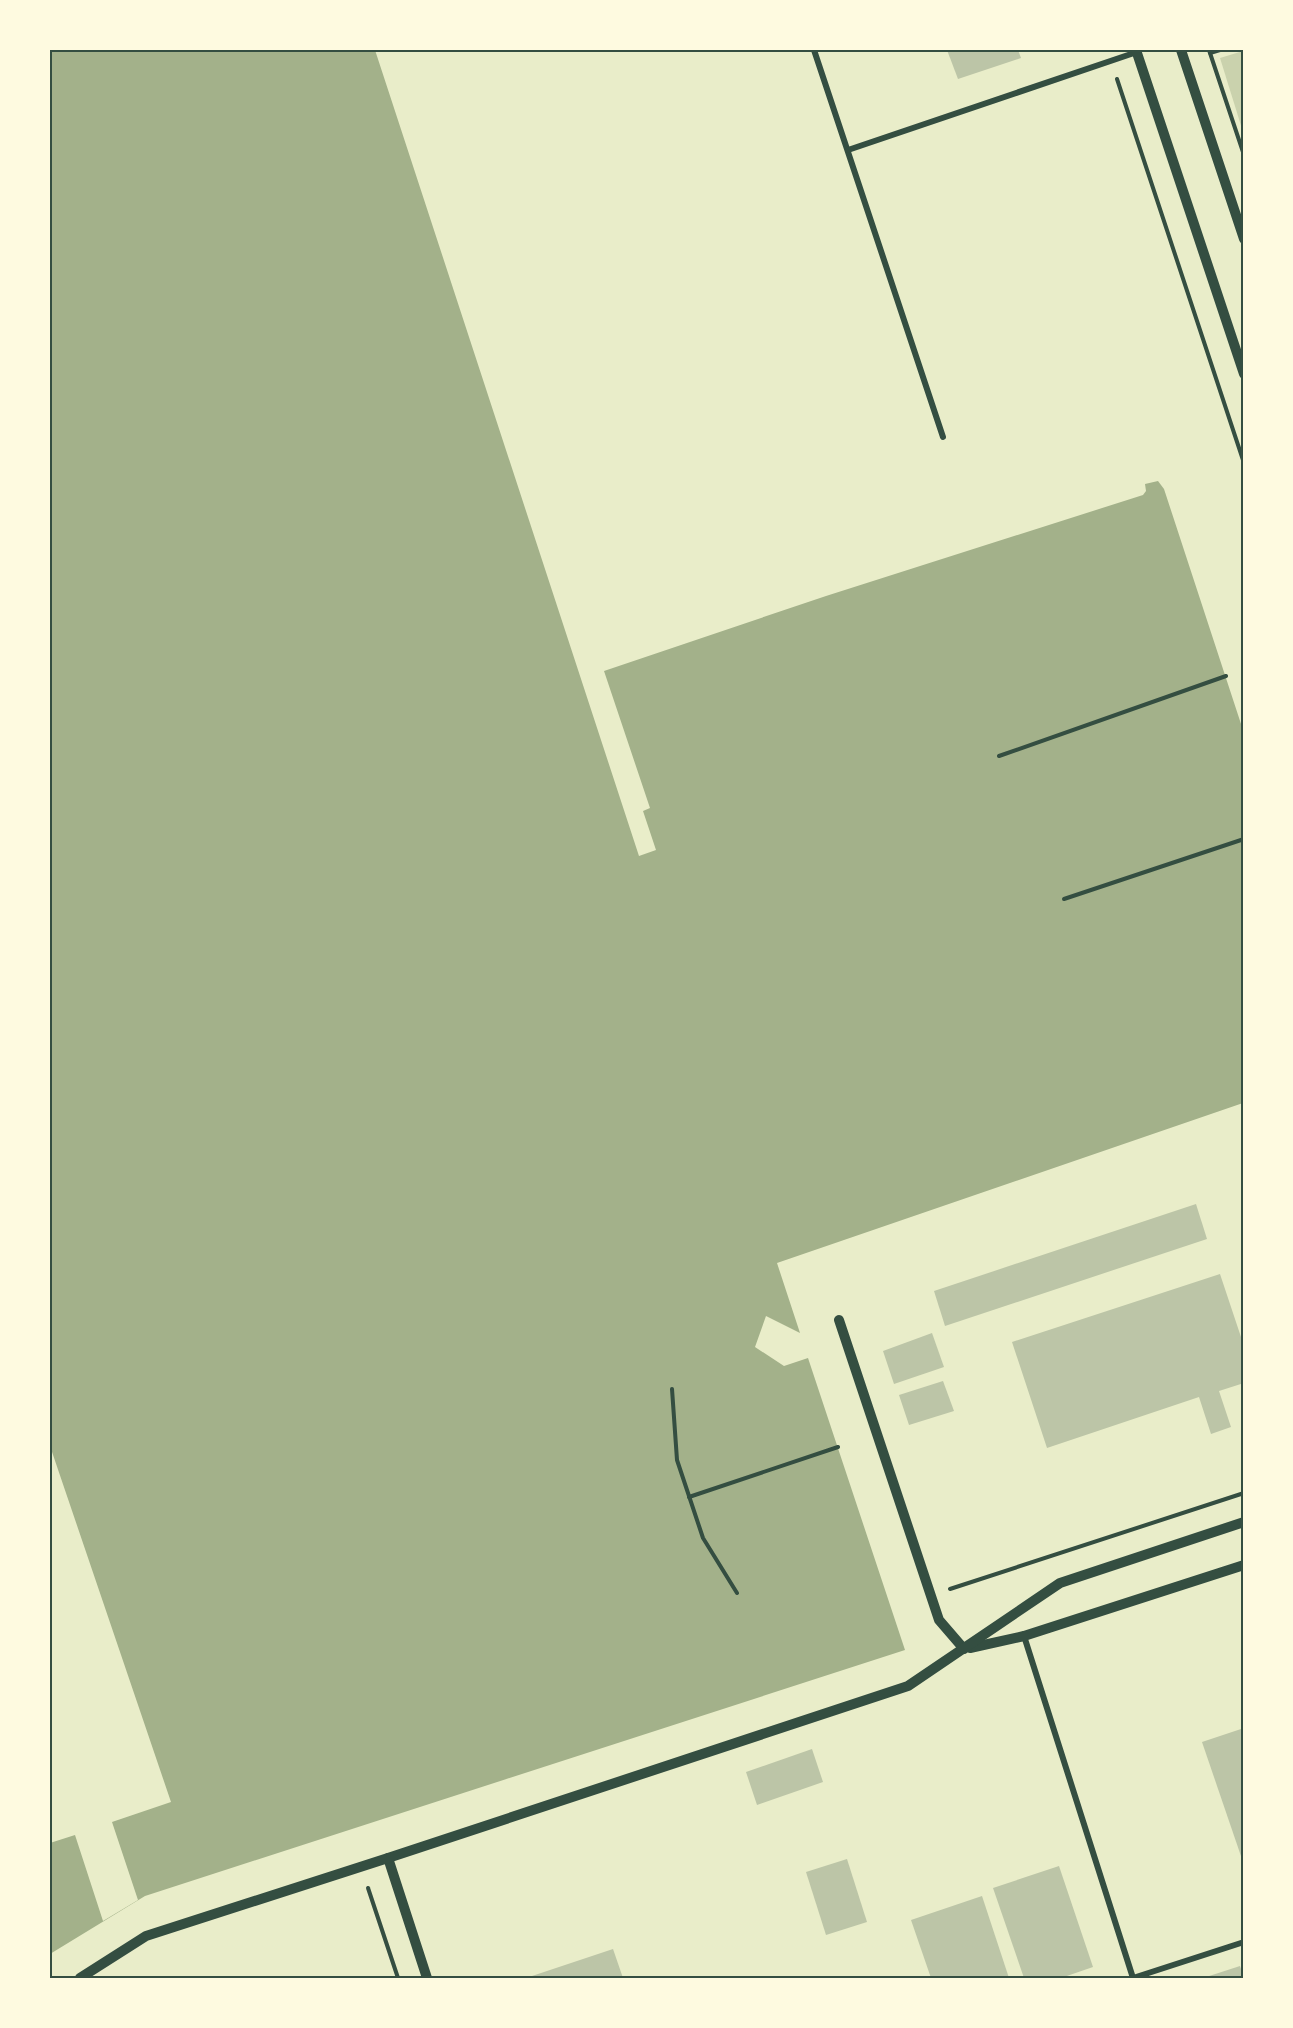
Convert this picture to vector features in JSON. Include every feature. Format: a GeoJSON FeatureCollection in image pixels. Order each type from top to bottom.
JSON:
{"type":"FeatureCollection","features":[{"type":"Feature","properties":{"kind":"street"},"geometry":{"type":"LineString","coordinates":[[814,50],[943,437]]}},
{"type":"Feature","properties":{"kind":"street"},"geometry":{"type":"LineString","coordinates":[[848,150],[1139,50],[1244,374]]}},
{"type":"Feature","properties":{"kind":"street"},"geometry":{"type":"LineString","coordinates":[[1181,50],[1244,239]]}},
{"type":"Feature","properties":{"kind":"street"},"geometry":{"type":"LineString","coordinates":[[839,1320],[939,1620],[964,1649]]}},
{"type":"Feature","properties":{"kind":"street"},"geometry":{"type":"LineString","coordinates":[[80,1978],[146,1936],[908,1686],[1060,1583],[1244,1522]]}},
{"type":"Feature","properties":{"kind":"street"},"geometry":{"type":"LineString","coordinates":[[964,1649],[1024,1636],[1244,1565]]}},
{"type":"Feature","properties":{"kind":"street"},"geometry":{"type":"LineString","coordinates":[[1024,1636],[1133,1978],[1244,1942]]}},
{"type":"Feature","properties":{"kind":"street"},"geometry":{"type":"LineString","coordinates":[[388,1858],[427,1978]]}},
{"type":"Feature","properties":{"kind":"path"},"geometry":{"type":"LineString","coordinates":[[1220,50],[1209,51],[1244,155]]}},
{"type":"Feature","properties":{"kind":"path"},"geometry":{"type":"LineString","coordinates":[[1111,60],[1244,463]]}},
{"type":"Feature","properties":{"kind":"path"},"geometry":{"type":"LineString","coordinates":[[999,756],[1226,676]]}},
{"type":"Feature","properties":{"kind":"path"},"geometry":{"type":"LineString","coordinates":[[1065,899],[1244,839]]}},
{"type":"Feature","properties":{"kind":"path"},"geometry":{"type":"LineString","coordinates":[[672,1389],[677,1460],[703,1538],[737,1593]]}},
{"type":"Feature","properties":{"kind":"path"},"geometry":{"type":"LineString","coordinates":[[689,1497],[838,1447]]}},
{"type":"Feature","properties":{"kind":"path"},"geometry":{"type":"LineString","coordinates":[[931,1595],[1244,1493]]}},
{"type":"Feature","properties":{"kind":"path"},"geometry":{"type":"LineString","coordinates":[[367,1885],[398,1978]]}},
{"type":"Feature","properties":{"kind":"shaded area"},"geometry":{"type":"Polygon","coordinates":[[[50,50],[375,50],[639,856],[656,850],[643,811],[650,808],[604,671],[826,596],[1143,495],[1146,491],[1145,484],[1158,481],[1164,489],[1243,730],[1243,1103],[777,1263],[800,1333],[766,1316],[755,1347],[784,1366],[808,1358],[905,1650],[145,1896],[50,1954],[50,50]]]}},
{"type":"Feature","properties":{"kind":"shaded area"},"geometry":{"type":"Polygon","coordinates":[[[1244,51],[1243,132],[1220,58],[1244,51]]]}},
{"type":"Feature","properties":{"kind":"pier"},"geometry":{"type":"Polygon","coordinates":[[[50,1446],[171,1802],[112,1822],[138,1900],[103,1921],[75,1835],[50,1843],[50,1446]]]}},
{"type":"Feature","properties":{"kind":"building"},"geometry":{"type":"Polygon","coordinates":[[[947,50],[1018,50],[1021,58],[958,79],[947,50]]]}},
{"type":"Feature","properties":{"kind":"building"},"geometry":{"type":"Polygon","coordinates":[[[1196,1204],[1207,1239],[945,1326],[934,1291],[1196,1204]]]}},
{"type":"Feature","properties":{"kind":"building"},"geometry":{"type":"Polygon","coordinates":[[[1220,1274],[1244,1346],[1244,1383],[1219,1391],[1231,1427],[1211,1434],[1199,1397],[1047,1448],[1012,1342],[1220,1274]]]}},
{"type":"Feature","properties":{"kind":"building"},"geometry":{"type":"Polygon","coordinates":[[[932,1333],[944,1367],[894,1384],[883,1351],[932,1333]]]}},
{"type":"Feature","properties":{"kind":"building"},"geometry":{"type":"Polygon","coordinates":[[[943,1381],[954,1411],[909,1425],[899,1395],[943,1381]]]}},
{"type":"Feature","properties":{"kind":"building"},"geometry":{"type":"Polygon","coordinates":[[[1244,1728],[1244,1862],[1243,1862],[1202,1742],[1244,1728]]]}},
{"type":"Feature","properties":{"kind":"building"},"geometry":{"type":"Polygon","coordinates":[[[812,1749],[823,1782],[757,1805],[746,1772],[812,1749]]]}},
{"type":"Feature","properties":{"kind":"building"},"geometry":{"type":"Polygon","coordinates":[[[847,1859],[867,1922],[826,1935],[806,1872],[847,1859]]]}},
{"type":"Feature","properties":{"kind":"building"},"geometry":{"type":"Polygon","coordinates":[[[1059,1866],[1093,1967],[1061,1978],[1024,1978],[993,1888],[1059,1866]]]}},
{"type":"Feature","properties":{"kind":"building"},"geometry":{"type":"Polygon","coordinates":[[[982,1896],[1009,1978],[931,1978],[911,1920],[982,1896]]]}},
{"type":"Feature","properties":{"kind":"building"},"geometry":{"type":"Polygon","coordinates":[[[613,1949],[623,1978],[526,1978],[613,1949]]]}},
{"type":"Feature","properties":{"kind":"building"},"geometry":{"type":"Polygon","coordinates":[[[1240,1966],[1244,1978],[1203,1978],[1240,1966]]]}}]}
